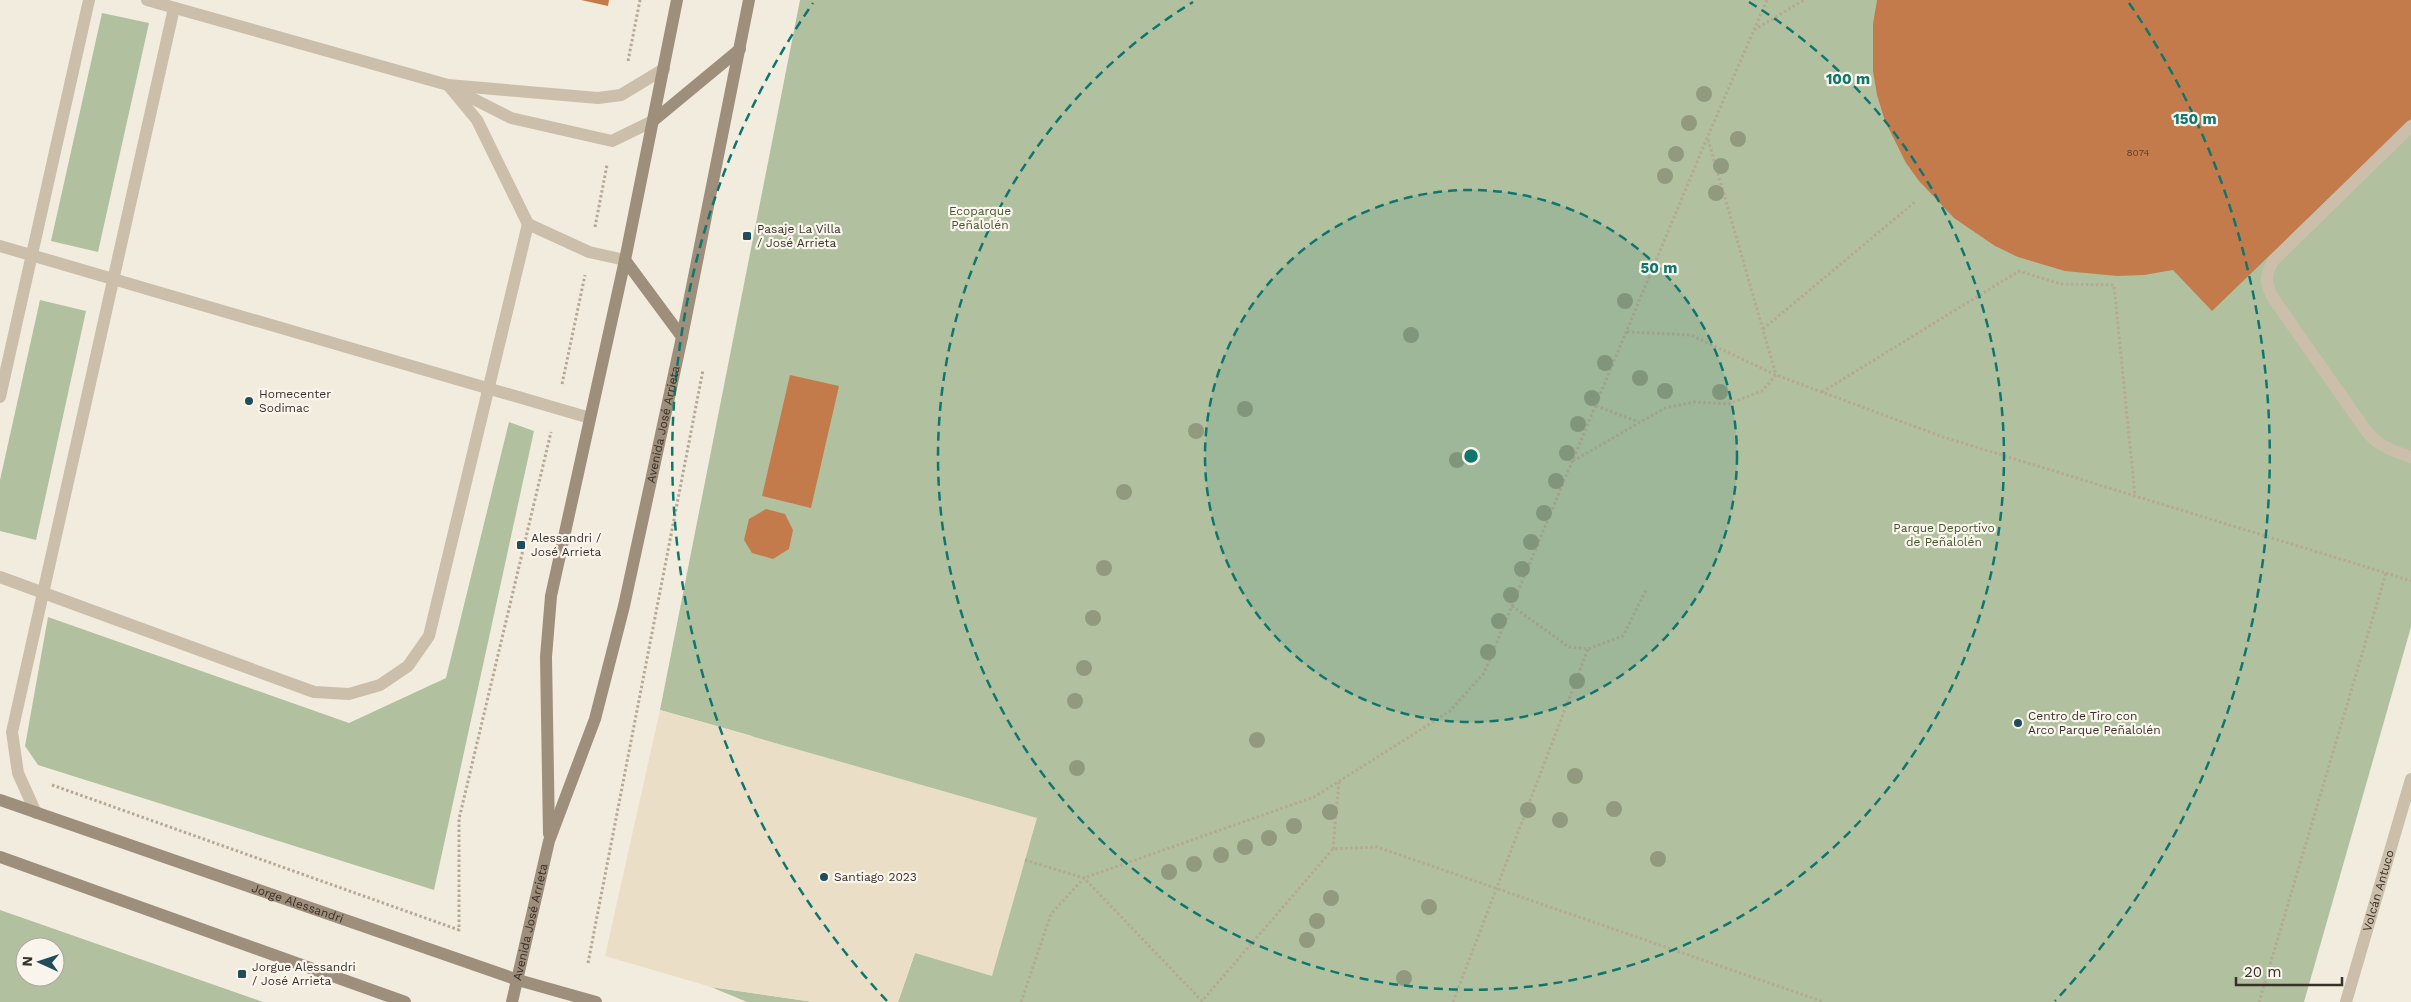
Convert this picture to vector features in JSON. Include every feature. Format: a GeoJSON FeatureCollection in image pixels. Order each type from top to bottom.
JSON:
{"type":"FeatureCollection","features":[{"type":"Feature","properties":{"kind":"main road","name":"Avenida José Arrieta"},"geometry":{"type":"LineString","coordinates":[[549,841],[547,626],[552,588],[624,260],[678,0]]}},
{"type":"Feature","properties":{"kind":"main road","name":"Avenida José Arrieta"},"geometry":{"type":"LineString","coordinates":[[512,1002],[549,841],[595,719],[607,677],[682,337],[749,0]]}},
{"type":"Feature","properties":{"kind":"main road"},"geometry":{"type":"LineString","coordinates":[[653,120],[740,49]]}},
{"type":"Feature","properties":{"kind":"main road"},"geometry":{"type":"LineString","coordinates":[[624,260],[682,337]]}},
{"type":"Feature","properties":{"kind":"main road","name":"Jorge Alessandri"},"geometry":{"type":"LineString","coordinates":[[0,800],[518,980],[596,1002]]}},
{"type":"Feature","properties":{"kind":"main road"},"geometry":{"type":"LineString","coordinates":[[0,857],[405,1002]]}},
{"type":"Feature","properties":{"kind":"street"},"geometry":{"type":"LineString","coordinates":[[0,396],[89,0]]}},
{"type":"Feature","properties":{"kind":"street"},"geometry":{"type":"LineString","coordinates":[[147,0],[448,86],[511,118],[612,141],[653,120]]}},
{"type":"Feature","properties":{"kind":"street"},"geometry":{"type":"LineString","coordinates":[[36,813],[18,773],[12,732],[174,8]]}},
{"type":"Feature","properties":{"kind":"street"},"geometry":{"type":"LineString","coordinates":[[448,86],[598,98],[621,95],[664,69]]}},
{"type":"Feature","properties":{"kind":"street"},"geometry":{"type":"LineString","coordinates":[[448,86],[477,120],[528,224],[589,252],[624,260]]}},
{"type":"Feature","properties":{"kind":"street"},"geometry":{"type":"LineString","coordinates":[[2411,126],[2273,262],[2266,277],[2266,284],[2273,298],[2376,443],[2387,450],[2411,457]]}},
{"type":"Feature","properties":{"kind":"street"},"geometry":{"type":"LineString","coordinates":[[0,577],[314,692],[349,694],[380,685],[408,666],[429,636],[528,224]]}},
{"type":"Feature","properties":{"kind":"street"},"geometry":{"type":"LineString","coordinates":[[0,246],[488,390],[590,418]]}},
{"type":"Feature","properties":{"kind":"street","name":"Volcán Antuco"},"geometry":{"type":"LineString","coordinates":[[2346,1002],[2411,779]]}},
{"type":"Feature","properties":{"kind":"path"},"geometry":{"type":"LineString","coordinates":[[621,95],[640,0]]}},
{"type":"Feature","properties":{"kind":"path"},"geometry":{"type":"LineString","coordinates":[[1021,1002],[1051,914],[1084,878],[1314,798],[1450,711],[1484,673],[1707,138],[1768,0]]}},
{"type":"Feature","properties":{"kind":"path"},"geometry":{"type":"LineString","coordinates":[[1754,30],[1804,0]]}},
{"type":"Feature","properties":{"kind":"path"},"geometry":{"type":"LineString","coordinates":[[1707,138],[1776,375]]}},
{"type":"Feature","properties":{"kind":"path"},"geometry":{"type":"LineString","coordinates":[[18,773],[459,930],[458,819],[556,408],[612,141]]}},
{"type":"Feature","properties":{"kind":"path"},"geometry":{"type":"LineString","coordinates":[[1763,329],[1915,202]]}},
{"type":"Feature","properties":{"kind":"path"},"geometry":{"type":"LineString","coordinates":[[1821,392],[2019,271],[2061,284],[2114,285],[2136,496]]}},
{"type":"Feature","properties":{"kind":"path"},"geometry":{"type":"LineString","coordinates":[[1627,332],[1691,335],[1776,375],[1943,437],[2411,581]]}},
{"type":"Feature","properties":{"kind":"path"},"geometry":{"type":"LineString","coordinates":[[588,963],[704,363]]}},
{"type":"Feature","properties":{"kind":"path"},"geometry":{"type":"LineString","coordinates":[[1573,461],[1665,408],[1694,402],[1728,404],[1762,391],[1776,375]]}},
{"type":"Feature","properties":{"kind":"path"},"geometry":{"type":"LineString","coordinates":[[1596,406],[1640,423]]}},
{"type":"Feature","properties":{"kind":"path"},"geometry":{"type":"LineString","coordinates":[[2259,1002],[2386,573]]}},
{"type":"Feature","properties":{"kind":"path"},"geometry":{"type":"LineString","coordinates":[[1512,606],[1569,647],[1588,649],[1623,636],[1646,588]]}},
{"type":"Feature","properties":{"kind":"path"},"geometry":{"type":"LineString","coordinates":[[1454,1002],[1588,649]]}},
{"type":"Feature","properties":{"kind":"path"},"geometry":{"type":"LineString","coordinates":[[1025,860],[1084,878],[1203,1002],[1333,849],[1339,781]]}},
{"type":"Feature","properties":{"kind":"path"},"geometry":{"type":"LineString","coordinates":[[1333,849],[1377,847],[1824,1002]]}},
{"type":"Feature","properties":{"kind":"green space","name":"Parque Deportivo de Peñalolén"},"geometry":{"type":"Polygon","coordinates":[[[800,0],[2411,0],[2411,627],[2304,1002],[898,1002],[915,953],[752,736],[660,710],[800,0]]]}},
{"type":"Feature","properties":{"kind":"green space"},"geometry":{"type":"Polygon","coordinates":[[[102,13],[149,23],[98,252],[51,241],[102,13]]]}},
{"type":"Feature","properties":{"kind":"green space"},"geometry":{"type":"Polygon","coordinates":[[[40,300],[86,311],[36,540],[0,531],[0,480],[40,300]]]}},
{"type":"Feature","properties":{"kind":"green space"},"geometry":{"type":"Polygon","coordinates":[[[509,422],[534,431],[434,890],[38,765],[25,746],[48,617],[349,723],[446,678],[509,422]]]}},
{"type":"Feature","properties":{"kind":"green space"},"geometry":{"type":"Polygon","coordinates":[[[0,910],[263,1002],[0,1002],[0,910]]]}},
{"type":"Feature","properties":{"kind":"green space"},"geometry":{"type":"Polygon","coordinates":[[[711,987],[814,1002],[747,1002],[711,987]]]}},
{"type":"Feature","properties":{"kind":"shaded area"},"geometry":{"type":"Polygon","coordinates":[[[660,710],[1037,818],[992,976],[915,953],[898,1002],[814,1002],[711,987],[605,956],[660,710]]]}},
{"type":"Feature","properties":{"kind":"building"},"geometry":{"type":"Polygon","coordinates":[[[581,0],[609,0],[608,6],[581,0]]]}},
{"type":"Feature","properties":{"kind":"building"},"geometry":{"type":"Polygon","coordinates":[[[1877,0],[2411,0],[2411,119],[2212,311],[2173,270],[2144,275],[2117,276],[2065,271],[2018,257],[1995,246],[1954,218],[1919,181],[1906,163],[1885,121],[1877,95],[1873,71],[1873,24],[1877,0]]]}},
{"type":"Feature","properties":{"kind":"building"},"geometry":{"type":"Polygon","coordinates":[[[790,375],[839,386],[811,508],[762,496],[790,375]]]}},
{"type":"Feature","properties":{"kind":"building"},"geometry":{"type":"Polygon","coordinates":[[[766,509],[785,514],[793,530],[789,549],[773,559],[752,553],[744,540],[749,519],[766,509]]]}},
{"type":"Feature","properties":{"kind":"place","name":"Pasaje La Villa / José Arrieta"},"geometry":{"type":"Point","coordinates":[747,236]}},
{"type":"Feature","properties":{"kind":"place","name":"Homecenter Sodimac"},"geometry":{"type":"Point","coordinates":[249,401]}},
{"type":"Feature","properties":{"kind":"place","name":"Alessandri / José Arrieta"},"geometry":{"type":"Point","coordinates":[521,545]}},
{"type":"Feature","properties":{"kind":"place","name":"Centro de Tiro con Arco Parque Peñalolén"},"geometry":{"type":"Point","coordinates":[2018,723]}},
{"type":"Feature","properties":{"kind":"place","name":"Santiago 2023"},"geometry":{"type":"Point","coordinates":[824,877]}},
{"type":"Feature","properties":{"kind":"place","name":"Jorgue Alessandri / José Arrieta"},"geometry":{"type":"Point","coordinates":[242,974]}},
{"type":"Feature","properties":{"kind":"park label","name":"Ecoparque Peñalolén"},"geometry":{"type":"Point","coordinates":[980,218]}}]}
